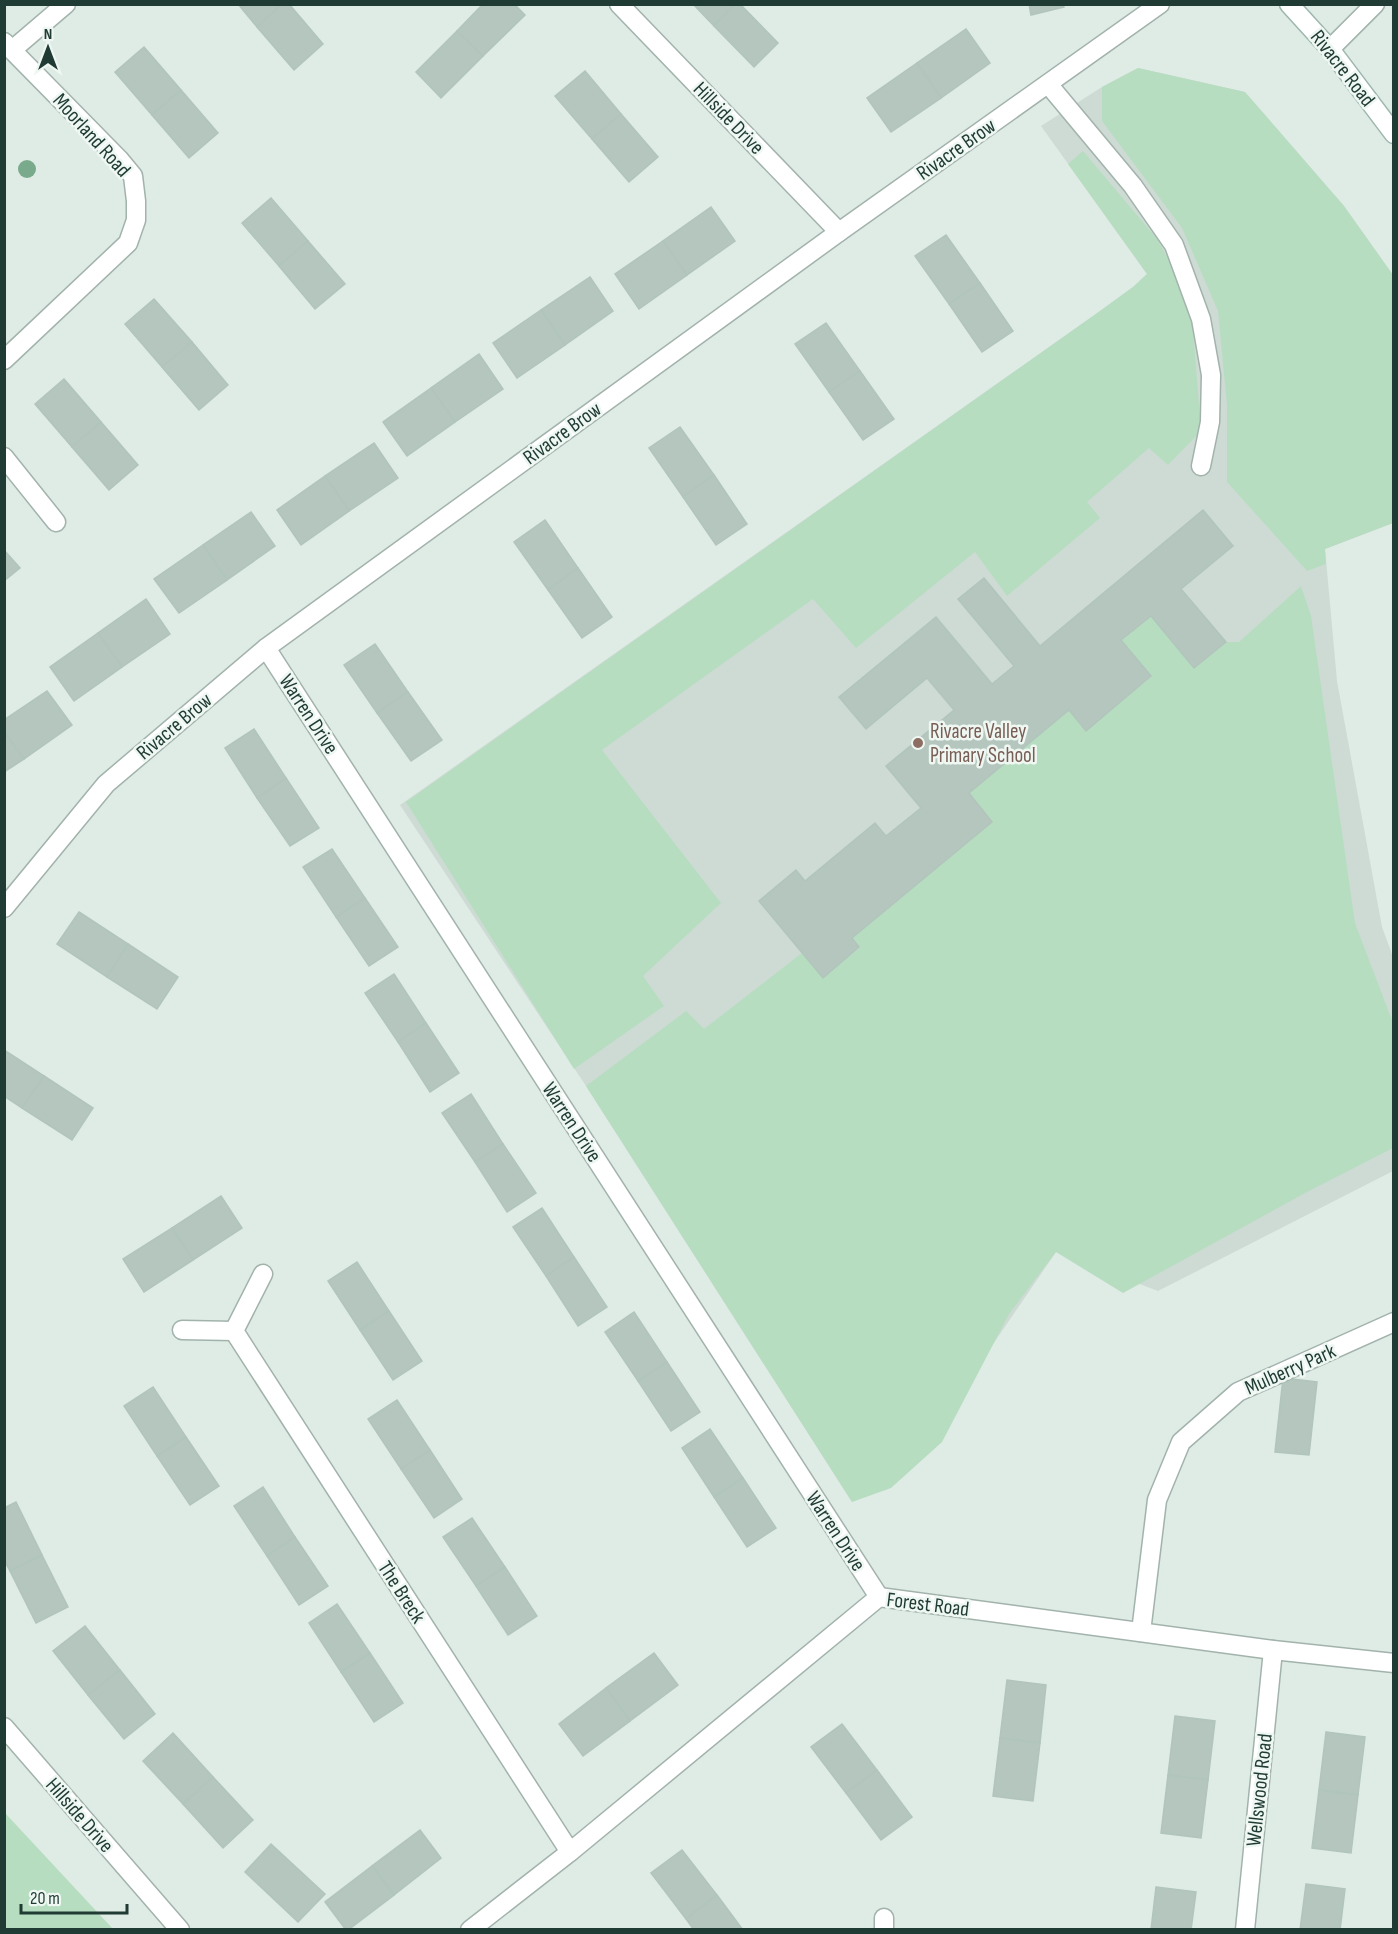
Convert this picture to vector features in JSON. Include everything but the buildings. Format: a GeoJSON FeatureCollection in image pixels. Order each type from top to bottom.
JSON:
{"type":"FeatureCollection","features":[{"type":"Feature","properties":{"kind":"street","name":"Moorland Road"},"geometry":{"type":"LineString","coordinates":[[4,360],[128,243],[136,220],[133,176],[8,46],[66,4]]}},
{"type":"Feature","properties":{"kind":"street","name":"Hillside Drive"},"geometry":{"type":"LineString","coordinates":[[619,4],[839,232]]}},
{"type":"Feature","properties":{"kind":"street","name":"Rivacre Brow"},"geometry":{"type":"LineString","coordinates":[[4,908],[106,784],[266,648],[839,232],[1160,4]]}},
{"type":"Feature","properties":{"kind":"street","name":"Rivacre Road"},"geometry":{"type":"LineString","coordinates":[[1289,4],[1330,49],[1394,134]]}},
{"type":"Feature","properties":{"kind":"street"},"geometry":{"type":"LineString","coordinates":[[1330,49],[1375,4]]}},
{"type":"Feature","properties":{"kind":"street"},"geometry":{"type":"LineString","coordinates":[[1048,84],[1133,186],[1174,245],[1201,319],[1211,375],[1209,422],[1201,466]]}},
{"type":"Feature","properties":{"kind":"street"},"geometry":{"type":"LineString","coordinates":[[4,457],[56,522]]}},
{"type":"Feature","properties":{"kind":"street","name":"Warren Drive"},"geometry":{"type":"LineString","coordinates":[[266,648],[879,1597]]}},
{"type":"Feature","properties":{"kind":"street"},"geometry":{"type":"LineString","coordinates":[[182,1330],[234,1331],[263,1274]]}},
{"type":"Feature","properties":{"kind":"street","name":"Mulberry Park"},"geometry":{"type":"LineString","coordinates":[[1140,1632],[1157,1500],[1180,1442],[1238,1392],[1392,1327]]}},
{"type":"Feature","properties":{"kind":"street","name":"The Breck"},"geometry":{"type":"LineString","coordinates":[[234,1331],[570,1852]]}},
{"type":"Feature","properties":{"kind":"street","name":"Forest Road"},"geometry":{"type":"LineString","coordinates":[[470,1929],[570,1852],[879,1597],[1273,1650],[1394,1663]]}},
{"type":"Feature","properties":{"kind":"street","name":"Wellswood Road"},"geometry":{"type":"LineString","coordinates":[[1245,1929],[1273,1650]]}},
{"type":"Feature","properties":{"kind":"street","name":"Hillside Drive"},"geometry":{"type":"LineString","coordinates":[[4,1727],[180,1929]]}},
{"type":"Feature","properties":{"kind":"shaded area","name":"Rivacre Valley Primary School"},"geometry":{"type":"Polygon","coordinates":[[[1138,68],[1245,92],[1344,206],[1393,275],[1393,523],[1325,549],[1337,681],[1382,927],[1393,957],[1393,1171],[1158,1291],[1056,1252],[974,1372],[852,1502],[586,1086],[400,805],[1100,311],[1147,274],[1041,126],[1102,87],[1138,68]]]}},
{"type":"Feature","properties":{"kind":"green space"},"geometry":{"type":"Polygon","coordinates":[[[1138,68],[1245,92],[1344,206],[1393,275],[1393,523],[1325,549],[1326,564],[1307,571],[1227,482],[1227,405],[1218,311],[1182,228],[1102,121],[1102,87],[1138,68]]]}},
{"type":"Feature","properties":{"kind":"green space"},"geometry":{"type":"Polygon","coordinates":[[[1083,151],[1158,240],[1191,303],[1201,431],[1168,465],[1149,448],[1087,502],[1100,518],[1007,596],[975,552],[856,648],[813,599],[602,750],[721,903],[643,976],[664,1006],[574,1069],[406,802],[1100,311],[1147,274],[1068,164],[1083,151]]]}},
{"type":"Feature","properties":{"kind":"green space"},"geometry":{"type":"Polygon","coordinates":[[[1301,586],[1311,616],[1355,923],[1393,1023],[1393,1148],[1307,1192],[1123,1293],[1056,1252],[1009,1314],[942,1442],[891,1488],[852,1502],[586,1086],[686,1011],[704,1029],[802,953],[823,977],[859,948],[852,938],[992,822],[969,793],[1069,710],[1086,730],[1151,677],[1121,640],[1151,616],[1195,668],[1226,642],[1239,642],[1301,586]]]}},
{"type":"Feature","properties":{"kind":"green space"},"geometry":{"type":"Polygon","coordinates":[[[5,1813],[113,1929],[5,1929],[5,1813]]]}},
{"type":"Feature","properties":{"kind":"place","name":"Rivacre Valley Primary School"},"geometry":{"type":"Point","coordinates":[918,743]}}]}
